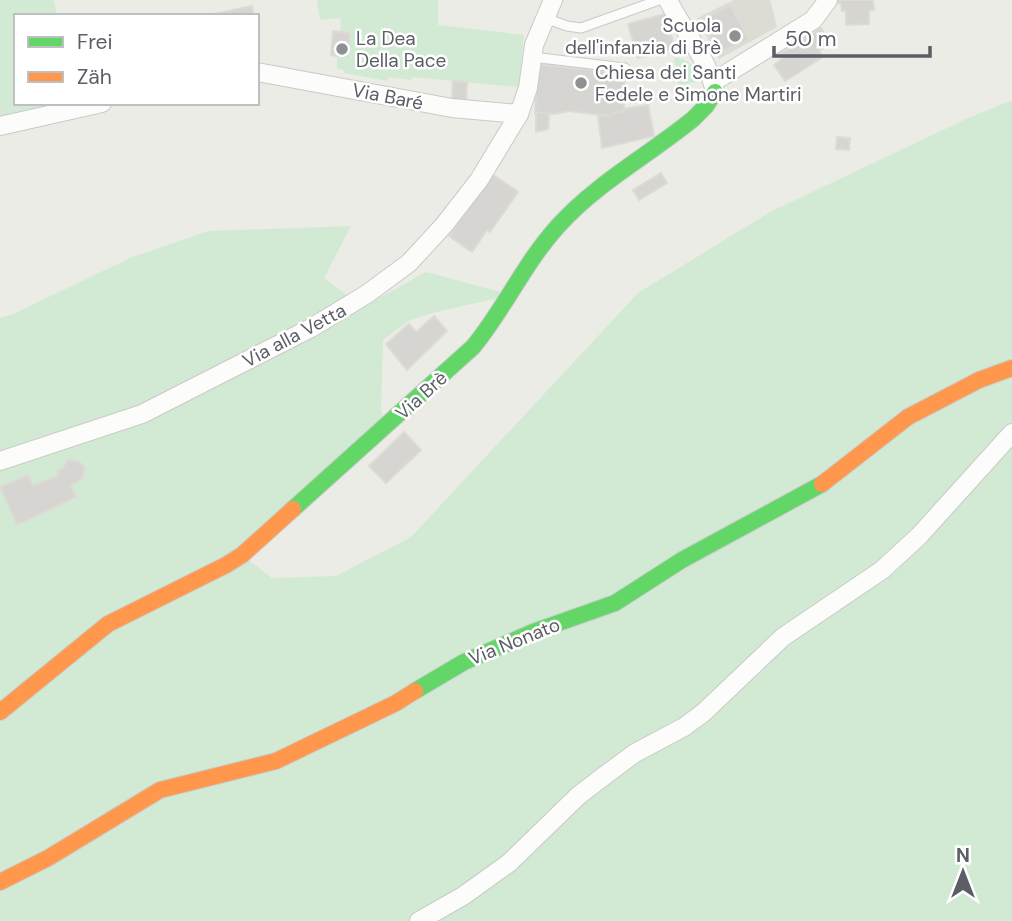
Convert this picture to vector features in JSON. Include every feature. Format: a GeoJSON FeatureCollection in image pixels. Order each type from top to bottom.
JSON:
{"type":"FeatureCollection","features":[{"type":"Feature","properties":{"kind":"street","name":"Via alla Vetta"},"geometry":{"type":"LineString","coordinates":[[0,461],[142,414],[312,328],[367,294],[409,263],[444,225],[479,180],[519,114],[528,88],[537,36],[553,0]]}},
{"type":"Feature","properties":{"kind":"street"},"geometry":{"type":"LineString","coordinates":[[668,0],[699,54],[714,87],[813,20],[828,0]]}},
{"type":"Feature","properties":{"kind":"street","name":"Via Baré"},"geometry":{"type":"LineString","coordinates":[[259,72],[452,108],[519,114]]}},
{"type":"Feature","properties":{"kind":"street","name":"Via Brè"},"geometry":{"type":"LineString","coordinates":[[0,712],[110,623],[215,572],[242,555],[473,347],[496,318],[548,238],[570,214],[603,185],[694,118],[707,104],[714,87]]}},
{"type":"Feature","properties":{"kind":"street"},"geometry":{"type":"LineString","coordinates":[[0,126],[93,105]]}},
{"type":"Feature","properties":{"kind":"street","name":"Via Nonato"},"geometry":{"type":"LineString","coordinates":[[0,882],[48,858],[160,790],[276,761],[396,703],[464,662],[533,632],[615,603],[682,559],[831,479],[908,417],[979,380],[1012,368]]}},
{"type":"Feature","properties":{"kind":"street"},"geometry":{"type":"LineString","coordinates":[[418,921],[434,916],[509,863],[578,796],[620,764],[703,713],[783,637],[882,570],[919,536],[1012,433]]}},
{"type":"Feature","properties":{"kind":"lane"},"geometry":{"type":"LineString","coordinates":[[545,18],[581,28],[659,0]]}},
{"type":"Feature","properties":{"kind":"lane"},"geometry":{"type":"LineString","coordinates":[[532,57],[625,68]]}},
{"type":"Feature","properties":{"kind":"shaded area","name":"Scuola dell'infanzia di Brè"},"geometry":{"type":"Polygon","coordinates":[[[734,0],[770,0],[777,27],[719,59],[697,18],[734,0]]]}},
{"type":"Feature","properties":{"kind":"green space"},"geometry":{"type":"Polygon","coordinates":[[[0,0],[54,0],[57,14],[14,14],[14,105],[64,105],[0,126],[0,0]]]}},
{"type":"Feature","properties":{"kind":"green space"},"geometry":{"type":"Polygon","coordinates":[[[317,0],[438,0],[438,25],[524,35],[519,87],[412,77],[411,80],[388,77],[387,81],[344,73],[344,70],[337,69],[337,56],[331,55],[333,31],[340,32],[341,18],[320,20],[317,0]]]}},
{"type":"Feature","properties":{"kind":"green space"},"geometry":{"type":"Polygon","coordinates":[[[674,58],[691,65],[700,81],[678,86],[674,58]]]}},
{"type":"Feature","properties":{"kind":"green space"},"geometry":{"type":"Polygon","coordinates":[[[1012,100],[1012,921],[0,921],[0,318],[130,258],[208,231],[351,226],[324,278],[363,307],[426,272],[512,295],[410,320],[383,340],[381,408],[385,427],[242,555],[272,578],[336,576],[411,537],[638,293],[770,212],[1012,100]]]}},
{"type":"Feature","properties":{"kind":"building"},"geometry":{"type":"Polygon","coordinates":[[[834,0],[873,0],[874,10],[869,10],[869,24],[846,25],[846,11],[842,11],[841,3],[834,3],[834,0]]]}},
{"type":"Feature","properties":{"kind":"building"},"geometry":{"type":"Polygon","coordinates":[[[730,5],[749,39],[720,53],[703,19],[730,5]]]}},
{"type":"Feature","properties":{"kind":"building"},"geometry":{"type":"Polygon","coordinates":[[[252,6],[254,14],[214,14],[252,6]]]}},
{"type":"Feature","properties":{"kind":"building"},"geometry":{"type":"Polygon","coordinates":[[[665,14],[675,48],[638,58],[628,24],[665,14]]]}},
{"type":"Feature","properties":{"kind":"building"},"geometry":{"type":"Polygon","coordinates":[[[821,28],[831,44],[819,51],[823,57],[785,81],[774,65],[783,58],[780,54],[821,28]]]}},
{"type":"Feature","properties":{"kind":"building"},"geometry":{"type":"Polygon","coordinates":[[[333,31],[350,33],[348,57],[331,55],[333,31]]]}},
{"type":"Feature","properties":{"kind":"building","name":"Chiesa dei Santi Fedele e Simone Martiri"},"geometry":{"type":"Polygon","coordinates":[[[538,64],[625,74],[624,109],[610,116],[568,111],[555,114],[535,113],[538,64]]]}},
{"type":"Feature","properties":{"kind":"building"},"geometry":{"type":"Polygon","coordinates":[[[453,81],[467,82],[466,100],[452,99],[453,81]]]}},
{"type":"Feature","properties":{"kind":"building"},"geometry":{"type":"Polygon","coordinates":[[[648,105],[654,136],[602,148],[598,115],[610,116],[624,109],[648,105]]]}},
{"type":"Feature","properties":{"kind":"building"},"geometry":{"type":"Polygon","coordinates":[[[536,112],[549,114],[548,129],[536,132],[536,112]]]}},
{"type":"Feature","properties":{"kind":"building"},"geometry":{"type":"Polygon","coordinates":[[[837,137],[850,138],[849,150],[836,149],[837,137]]]}},
{"type":"Feature","properties":{"kind":"building"},"geometry":{"type":"Polygon","coordinates":[[[661,173],[667,183],[639,200],[633,190],[661,173]]]}},
{"type":"Feature","properties":{"kind":"building"},"geometry":{"type":"Polygon","coordinates":[[[492,174],[518,192],[490,232],[487,230],[472,252],[449,236],[492,174]]]}},
{"type":"Feature","properties":{"kind":"building"},"geometry":{"type":"Polygon","coordinates":[[[434,316],[447,331],[407,370],[386,344],[409,324],[416,332],[434,316]]]}},
{"type":"Feature","properties":{"kind":"building"},"geometry":{"type":"Polygon","coordinates":[[[404,432],[421,450],[386,483],[369,466],[404,432]]]}},
{"type":"Feature","properties":{"kind":"building"},"geometry":{"type":"Polygon","coordinates":[[[68,460],[78,461],[85,467],[83,478],[71,486],[76,497],[17,525],[0,487],[28,475],[33,486],[59,475],[57,471],[62,469],[68,460]]]}},
{"type":"Feature","properties":{"kind":"traffic: fast"},"geometry":{"type":"LineString","coordinates":[[293,509],[473,347],[547,239],[574,210],[606,182],[693,119],[715,92]]}},
{"type":"Feature","properties":{"kind":"traffic: fast"},"geometry":{"type":"LineString","coordinates":[[415,691],[464,662],[533,632],[615,603],[682,560],[822,484]]}},
{"type":"Feature","properties":{"kind":"traffic: slow"},"geometry":{"type":"LineString","coordinates":[[822,484],[908,417],[979,380],[1012,368]]}},
{"type":"Feature","properties":{"kind":"traffic: slow"},"geometry":{"type":"LineString","coordinates":[[0,712],[108,624],[226,565],[242,555],[293,509]]}},
{"type":"Feature","properties":{"kind":"traffic: slow"},"geometry":{"type":"LineString","coordinates":[[0,882],[48,858],[160,790],[276,761],[396,703],[415,691]]}},
{"type":"Feature","properties":{"kind":"place","name":"Scuola dell'infanzia di Brè"},"geometry":{"type":"Point","coordinates":[735,36]}},
{"type":"Feature","properties":{"kind":"place","name":"La Dea Della Pace"},"geometry":{"type":"Point","coordinates":[342,49]}},
{"type":"Feature","properties":{"kind":"place","name":"Chiesa dei Santi Fedele e Simone Martiri"},"geometry":{"type":"Point","coordinates":[581,83]}}]}
